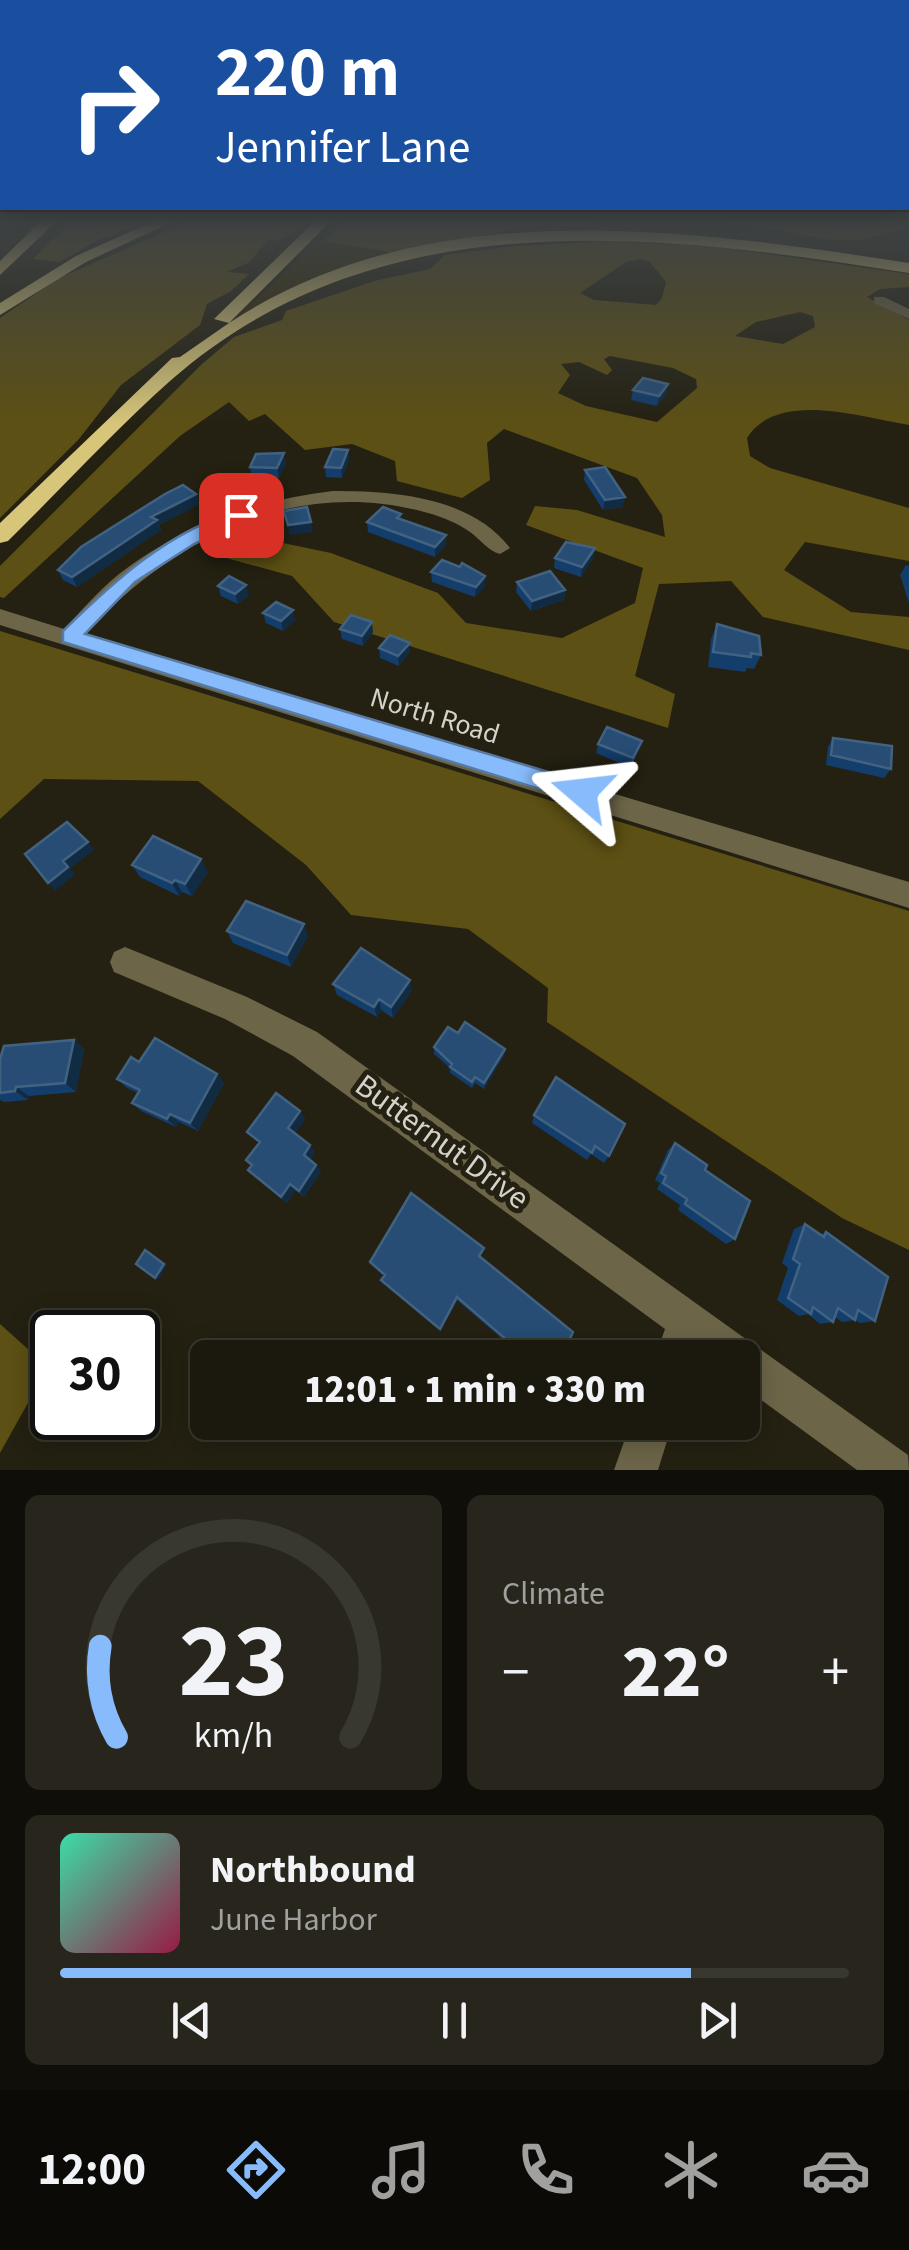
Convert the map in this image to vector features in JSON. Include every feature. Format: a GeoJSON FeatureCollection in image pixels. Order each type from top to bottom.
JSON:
{"type":"FeatureCollection","features":[{"type":"Feature","properties":{"kind":"highway"},"geometry":{"type":"LineString","coordinates":[[0,310],[34,289]]}},
{"type":"Feature","properties":{"kind":"highway"},"geometry":{"type":"LineString","coordinates":[[0,536],[254,289]]}},
{"type":"Feature","properties":{"kind":"highway"},"geometry":{"type":"LineString","coordinates":[[164,376],[241,322],[305,289]]}},
{"type":"Feature","properties":{"kind":"street"},"geometry":{"type":"LineString","coordinates":[[880,300],[909,314]]}},
{"type":"Feature","properties":{"kind":"street"},"geometry":{"type":"LineString","coordinates":[[70,636],[128,578],[188,540],[241,515],[284,503],[333,496],[381,497],[430,507],[479,525],[500,548]]}},
{"type":"Feature","properties":{"kind":"street","name":"North Road"},"geometry":{"type":"LineString","coordinates":[[0,616],[909,896]]}},
{"type":"Feature","properties":{"kind":"street","name":"Butternut Drive"},"geometry":{"type":"LineString","coordinates":[[125,962],[236,1008],[305,1044],[681,1339]]}},
{"type":"Feature","properties":{"kind":"street","name":"Butternut Drive"},"geometry":{"type":"LineString","coordinates":[[760,1374],[893,1470]]}},
{"type":"Feature","properties":{"kind":"street"},"geometry":{"type":"LineString","coordinates":[[636,1470],[646,1440]]}},
{"type":"Feature","properties":{"kind":"shaded area"},"geometry":{"type":"Polygon","coordinates":[[[43,289],[234,289],[207,304],[200,325],[121,385],[79,439],[0,518],[0,318],[43,289]]]}},
{"type":"Feature","properties":{"kind":"shaded area"},"geometry":{"type":"Polygon","coordinates":[[[268,289],[306,289],[239,315],[268,289]]]}},
{"type":"Feature","properties":{"kind":"shaded area"},"geometry":{"type":"Polygon","coordinates":[[[352,289],[587,289],[580,293],[594,300],[656,305],[664,289],[886,289],[867,297],[909,320],[909,425],[846,413],[800,411],[779,414],[761,423],[747,438],[750,456],[770,468],[909,508],[909,561],[805,542],[784,570],[851,612],[909,617],[909,650],[763,617],[731,581],[659,584],[635,676],[675,694],[668,728],[334,622],[292,576],[208,553],[217,542],[244,535],[331,553],[438,593],[466,623],[562,638],[635,603],[643,568],[526,525],[535,506],[577,510],[665,537],[662,515],[637,478],[504,429],[487,443],[490,480],[462,498],[397,481],[395,461],[352,444],[305,450],[265,414],[249,421],[229,402],[180,436],[4,598],[0,597],[0,566],[202,364],[234,337],[282,320],[286,311],[352,289]],[[800,312],[756,322],[735,336],[783,344],[815,327],[813,316],[800,312]],[[610,356],[604,359],[612,370],[607,375],[579,362],[561,364],[570,375],[558,393],[586,406],[657,422],[697,388],[696,379],[673,368],[610,356]]]}},
{"type":"Feature","properties":{"kind":"shaded area"},"geometry":{"type":"Polygon","coordinates":[[[0,631],[909,911],[909,1250],[842,1218],[547,1022],[548,988],[468,929],[351,915],[306,865],[198,781],[44,779],[0,819],[0,631]]]}},
{"type":"Feature","properties":{"kind":"shaded area"},"geometry":{"type":"Polygon","coordinates":[[[0,1324],[30,1351],[30,1399],[0,1453],[0,1324]]]}},
{"type":"Feature","properties":{"kind":"building"},"geometry":{"type":"Polygon","coordinates":[[[643,378],[668,384],[659,396],[633,390],[643,378]]]}},
{"type":"Feature","properties":{"kind":"building"},"geometry":{"type":"Polygon","coordinates":[[[333,449],[348,450],[341,468],[325,467],[333,449]]]}},
{"type":"Feature","properties":{"kind":"building"},"geometry":{"type":"Polygon","coordinates":[[[284,453],[277,468],[250,467],[256,454],[284,453]]]}},
{"type":"Feature","properties":{"kind":"building"},"geometry":{"type":"Polygon","coordinates":[[[605,467],[625,497],[605,500],[585,470],[605,467]]]}},
{"type":"Feature","properties":{"kind":"building"},"geometry":{"type":"Polygon","coordinates":[[[183,485],[196,494],[151,517],[157,520],[72,577],[58,570],[81,547],[183,485]]]}},
{"type":"Feature","properties":{"kind":"building"},"geometry":{"type":"Polygon","coordinates":[[[307,507],[311,522],[288,525],[284,511],[307,507]]]}},
{"type":"Feature","properties":{"kind":"building"},"geometry":{"type":"Polygon","coordinates":[[[383,507],[401,514],[397,518],[446,535],[435,547],[367,522],[383,507]]]}},
{"type":"Feature","properties":{"kind":"building"},"geometry":{"type":"Polygon","coordinates":[[[566,542],[595,548],[582,567],[555,558],[566,542]]]}},
{"type":"Feature","properties":{"kind":"building"},"geometry":{"type":"Polygon","coordinates":[[[442,560],[460,567],[462,563],[485,576],[476,587],[431,572],[442,560]]]}},
{"type":"Feature","properties":{"kind":"building"},"geometry":{"type":"Polygon","coordinates":[[[550,571],[565,590],[532,601],[517,582],[550,571]]]}},
{"type":"Feature","properties":{"kind":"building"},"geometry":{"type":"Polygon","coordinates":[[[229,576],[246,585],[235,594],[218,586],[229,576]]]}},
{"type":"Feature","properties":{"kind":"building"},"geometry":{"type":"Polygon","coordinates":[[[276,602],[293,610],[281,621],[263,613],[276,602]]]}},
{"type":"Feature","properties":{"kind":"building"},"geometry":{"type":"Polygon","coordinates":[[[351,615],[372,622],[362,636],[340,629],[351,615]]]}},
{"type":"Feature","properties":{"kind":"building"},"geometry":{"type":"Polygon","coordinates":[[[717,624],[759,636],[761,655],[713,652],[717,624]]]}},
{"type":"Feature","properties":{"kind":"building"},"geometry":{"type":"Polygon","coordinates":[[[390,635],[410,643],[398,656],[379,648],[390,635]]]}},
{"type":"Feature","properties":{"kind":"building"},"geometry":{"type":"Polygon","coordinates":[[[607,727],[642,741],[633,758],[598,744],[607,727]]]}},
{"type":"Feature","properties":{"kind":"building"},"geometry":{"type":"Polygon","coordinates":[[[833,738],[892,746],[891,769],[831,755],[833,738]]]}},
{"type":"Feature","properties":{"kind":"building"},"geometry":{"type":"Polygon","coordinates":[[[67,822],[88,842],[63,861],[68,867],[48,883],[25,854],[67,822]]]}},
{"type":"Feature","properties":{"kind":"building"},"geometry":{"type":"Polygon","coordinates":[[[153,836],[201,859],[185,884],[175,880],[172,883],[132,865],[153,836]]]}},
{"type":"Feature","properties":{"kind":"building"},"geometry":{"type":"Polygon","coordinates":[[[246,901],[304,924],[287,955],[227,931],[246,901]]]}},
{"type":"Feature","properties":{"kind":"building"},"geometry":{"type":"Polygon","coordinates":[[[361,948],[410,980],[391,1007],[379,999],[374,1007],[333,984],[361,948]]]}},
{"type":"Feature","properties":{"kind":"building"},"geometry":{"type":"Polygon","coordinates":[[[465,1022],[505,1049],[484,1083],[475,1077],[472,1082],[450,1067],[452,1064],[434,1047],[448,1027],[458,1033],[465,1022]]]}},
{"type":"Feature","properties":{"kind":"building"},"geometry":{"type":"Polygon","coordinates":[[[155,1038],[217,1074],[190,1123],[170,1114],[167,1119],[132,1103],[140,1090],[117,1079],[131,1057],[139,1062],[155,1038]]]}},
{"type":"Feature","properties":{"kind":"building"},"geometry":{"type":"Polygon","coordinates":[[[74,1040],[65,1083],[16,1087],[15,1091],[0,1093],[4,1046],[74,1040]]]}},
{"type":"Feature","properties":{"kind":"building"},"geometry":{"type":"Polygon","coordinates":[[[556,1077],[625,1124],[609,1156],[595,1146],[592,1153],[534,1115],[556,1077]]]}},
{"type":"Feature","properties":{"kind":"building"},"geometry":{"type":"Polygon","coordinates":[[[276,1093],[300,1111],[288,1128],[310,1145],[304,1155],[316,1165],[299,1191],[290,1184],[281,1197],[248,1170],[252,1165],[246,1160],[260,1142],[247,1132],[276,1093]]]}},
{"type":"Feature","properties":{"kind":"building"},"geometry":{"type":"Polygon","coordinates":[[[675,1143],[707,1165],[705,1170],[750,1201],[735,1239],[685,1204],[687,1199],[663,1183],[666,1176],[661,1173],[675,1143]]]}},
{"type":"Feature","properties":{"kind":"building"},"geometry":{"type":"Polygon","coordinates":[[[411,1193],[484,1248],[479,1256],[573,1332],[569,1340],[507,1340],[457,1297],[440,1329],[381,1280],[385,1275],[370,1262],[411,1193]]]}},
{"type":"Feature","properties":{"kind":"building"},"geometry":{"type":"Polygon","coordinates":[[[805,1224],[824,1237],[826,1232],[888,1277],[875,1321],[858,1310],[855,1320],[838,1308],[833,1322],[813,1307],[811,1314],[788,1298],[800,1264],[793,1259],[805,1224]]]}},
{"type":"Feature","properties":{"kind":"building"},"geometry":{"type":"Polygon","coordinates":[[[145,1250],[164,1264],[155,1278],[136,1264],[145,1250]]]}},
{"type":"Feature","properties":{"kind":"route"},"geometry":{"type":"LineString","coordinates":[[241,515],[188,540],[128,578],[70,636],[582,792]]}}]}
